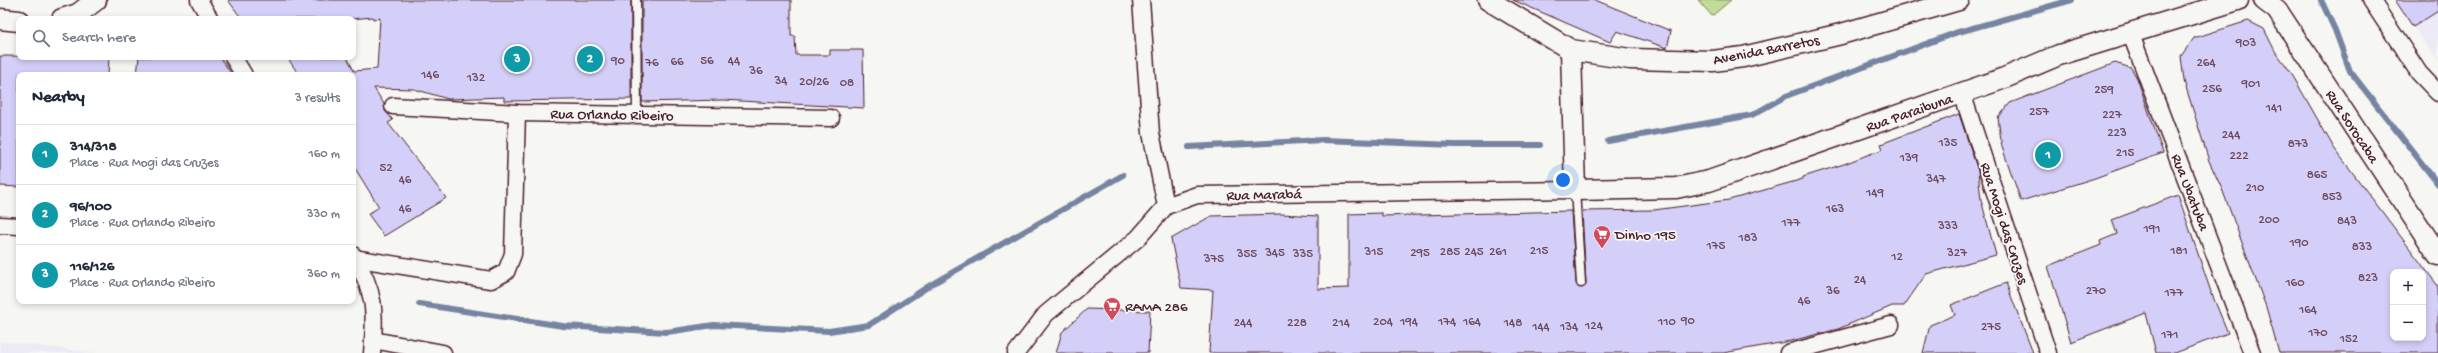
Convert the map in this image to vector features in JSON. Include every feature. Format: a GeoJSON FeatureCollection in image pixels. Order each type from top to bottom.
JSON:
{"type":"FeatureCollection","features":[{"type":"Feature","properties":{"kind":"street"},"geometry":{"type":"LineString","coordinates":[[72,16],[78,14],[96,0]]}},
{"type":"Feature","properties":{"kind":"street"},"geometry":{"type":"LineString","coordinates":[[198,0],[208,16]]}},
{"type":"Feature","properties":{"kind":"street"},"geometry":{"type":"LineString","coordinates":[[1142,0],[1151,133],[1166,206]]}},
{"type":"Feature","properties":{"kind":"street","name":"Avenida Barretos"},"geometry":{"type":"LineString","coordinates":[[1488,0],[1571,50],[1630,59],[1713,61],[1743,57],[1841,34],[1951,1]]}},
{"type":"Feature","properties":{"kind":"street","name":"Rua Paraibuna"},"geometry":{"type":"LineString","coordinates":[[1575,190],[1676,188],[1709,180],[2002,79],[2059,55],[2238,0]]}},
{"type":"Feature","properties":{"kind":"street","name":"Rua Sorocaba"},"geometry":{"type":"LineString","coordinates":[[2264,0],[2281,16],[2438,255]]}},
{"type":"Feature","properties":{"kind":"street"},"geometry":{"type":"LineString","coordinates":[[2371,0],[2420,72],[2438,93]]}},
{"type":"Feature","properties":{"kind":"street"},"geometry":{"type":"LineString","coordinates":[[0,19],[16,21]]}},
{"type":"Feature","properties":{"kind":"street","name":"Rua Ubatuba"},"geometry":{"type":"LineString","coordinates":[[2130,32],[2252,353]]}},
{"type":"Feature","properties":{"kind":"street"},"geometry":{"type":"LineString","coordinates":[[1571,50],[1575,190]]}},
{"type":"Feature","properties":{"kind":"street"},"geometry":{"type":"LineString","coordinates":[[235,60],[242,72]]}},
{"type":"Feature","properties":{"kind":"street","name":"Rua Mogi das Cruzes"},"geometry":{"type":"LineString","coordinates":[[1962,93],[2048,353]]}},
{"type":"Feature","properties":{"kind":"street","name":"Rua Orlando Ribeiro"},"geometry":{"type":"LineString","coordinates":[[393,106],[517,113],[831,118]]}},
{"type":"Feature","properties":{"kind":"street"},"geometry":{"type":"LineString","coordinates":[[356,257],[491,280],[506,272],[513,254],[517,113]]}},
{"type":"Feature","properties":{"kind":"street","name":"Rua Marabá"},"geometry":{"type":"LineString","coordinates":[[1016,353],[1046,314],[1138,238],[1166,206],[1197,195],[1575,190]]}},
{"type":"Feature","properties":{"kind":"street"},"geometry":{"type":"LineString","coordinates":[[0,225],[16,226]]}},
{"type":"Feature","properties":{"kind":"street"},"geometry":{"type":"LineString","coordinates":[[356,260],[362,270],[372,294],[374,305],[373,347],[442,353]]}},
{"type":"Feature","properties":{"kind":"street"},"geometry":{"type":"LineString","coordinates":[[1788,353],[1891,326]]}},
{"type":"Feature","properties":{"kind":"lane"},"geometry":{"type":"LineString","coordinates":[[636,0],[637,115]]}},
{"type":"Feature","properties":{"kind":"lane"},"geometry":{"type":"LineString","coordinates":[[1575,190],[1581,283]]}},
{"type":"Feature","properties":{"kind":"shaded area"},"geometry":{"type":"Polygon","coordinates":[[[2438,11],[2438,61],[2413,27],[2438,11]]]}},
{"type":"Feature","properties":{"kind":"shaded area"},"geometry":{"type":"Polygon","coordinates":[[[0,341],[97,353],[0,353],[0,341]]]}},
{"type":"Feature","properties":{"kind":"green space"},"geometry":{"type":"Polygon","coordinates":[[[1698,0],[1731,0],[1712,16],[1698,0]]]}},
{"type":"Feature","properties":{"kind":"building"},"geometry":{"type":"Polygon","coordinates":[[[228,0],[631,0],[631,99],[504,101],[504,97],[448,99],[414,89],[374,88],[384,104],[385,111],[393,120],[388,123],[446,198],[384,236],[368,214],[379,207],[356,170],[356,72],[297,72],[289,60],[348,60],[354,71],[377,69],[380,18],[356,19],[356,16],[240,16],[228,0]]]}},
{"type":"Feature","properties":{"kind":"building"},"geometry":{"type":"Polygon","coordinates":[[[642,0],[791,0],[791,36],[795,36],[796,55],[830,55],[830,50],[863,50],[864,108],[723,100],[642,102],[642,0]]]}},
{"type":"Feature","properties":{"kind":"building"},"geometry":{"type":"Polygon","coordinates":[[[1513,0],[1595,0],[1671,31],[1667,48],[1617,31],[1610,42],[1513,0]]]}},
{"type":"Feature","properties":{"kind":"building"},"geometry":{"type":"Polygon","coordinates":[[[2395,0],[2438,0],[2438,11],[2413,27],[2395,0]]]}},
{"type":"Feature","properties":{"kind":"building"},"geometry":{"type":"Polygon","coordinates":[[[2248,21],[2264,29],[2275,51],[2290,71],[2334,148],[2425,269],[2390,269],[2390,341],[2426,341],[2426,270],[2438,286],[2438,353],[2279,353],[2266,307],[2222,189],[2209,161],[2184,81],[2181,56],[2194,38],[2248,21]]]}},
{"type":"Feature","properties":{"kind":"building"},"geometry":{"type":"Polygon","coordinates":[[[0,56],[16,56],[16,60],[109,60],[108,72],[16,72],[16,187],[0,186],[0,56]]]}},
{"type":"Feature","properties":{"kind":"building"},"geometry":{"type":"Polygon","coordinates":[[[139,60],[222,60],[230,72],[137,72],[139,60]]]}},
{"type":"Feature","properties":{"kind":"building"},"geometry":{"type":"Polygon","coordinates":[[[2115,63],[2131,68],[2137,78],[2163,153],[2095,178],[2021,201],[2002,147],[1998,118],[2010,103],[2115,63]]]}},
{"type":"Feature","properties":{"kind":"building"},"geometry":{"type":"Polygon","coordinates":[[[1959,114],[1978,171],[1981,200],[1996,255],[1926,274],[1904,306],[1892,306],[1838,329],[1791,341],[1723,353],[1209,353],[1213,290],[1181,288],[1171,239],[1211,216],[1282,214],[1318,216],[1318,289],[1349,288],[1349,214],[1382,213],[1382,216],[1571,211],[1576,283],[1582,288],[1586,283],[1582,211],[1654,210],[1729,200],[1803,179],[1803,177],[1844,164],[1883,149],[1881,144],[1959,114]]]}},
{"type":"Feature","properties":{"kind":"building"},"geometry":{"type":"Polygon","coordinates":[[[2178,195],[2211,292],[2228,333],[2175,353],[2156,353],[2146,313],[2071,342],[2048,266],[2101,245],[2100,241],[2117,234],[2112,220],[2178,195]]]}},
{"type":"Feature","properties":{"kind":"building"},"geometry":{"type":"Polygon","coordinates":[[[2006,283],[2033,353],[1923,353],[1930,325],[1955,315],[1951,305],[2006,283]]]}},
{"type":"Feature","properties":{"kind":"building","name":"RAMA 286"},"geometry":{"type":"Polygon","coordinates":[[[1087,309],[1150,311],[1148,353],[1056,353],[1062,332],[1087,309]]]}},
{"type":"Feature","properties":{"kind":"waterway"},"geometry":{"type":"LineString","coordinates":[[1608,141],[1752,115],[1786,96],[1955,33],[2072,0]]}},
{"type":"Feature","properties":{"kind":"waterway"},"geometry":{"type":"LineString","coordinates":[[2321,0],[2335,30],[2350,71],[2438,184]]}},
{"type":"Feature","properties":{"kind":"waterway"},"geometry":{"type":"LineString","coordinates":[[1189,147],[1323,140],[1455,145],[1540,145]]}},
{"type":"Feature","properties":{"kind":"waterway"},"geometry":{"type":"LineString","coordinates":[[419,304],[563,326],[667,332],[714,325],[829,331],[869,325],[932,284],[1123,175]]}},
{"type":"Feature","properties":{"kind":"place","name":"116/126"},"geometry":{"type":"Point","coordinates":[517,59]}},
{"type":"Feature","properties":{"kind":"place","name":"96/100"},"geometry":{"type":"Point","coordinates":[590,59]}},
{"type":"Feature","properties":{"kind":"place","name":"314/318"},"geometry":{"type":"Point","coordinates":[2048,155]}},
{"type":"Feature","properties":{"kind":"place","name":"Dinho 195"},"geometry":{"type":"Point","coordinates":[1602,249]}},
{"type":"Feature","properties":{"kind":"place","name":"RAMA 286"},"geometry":{"type":"Point","coordinates":[1112,321]}}]}
